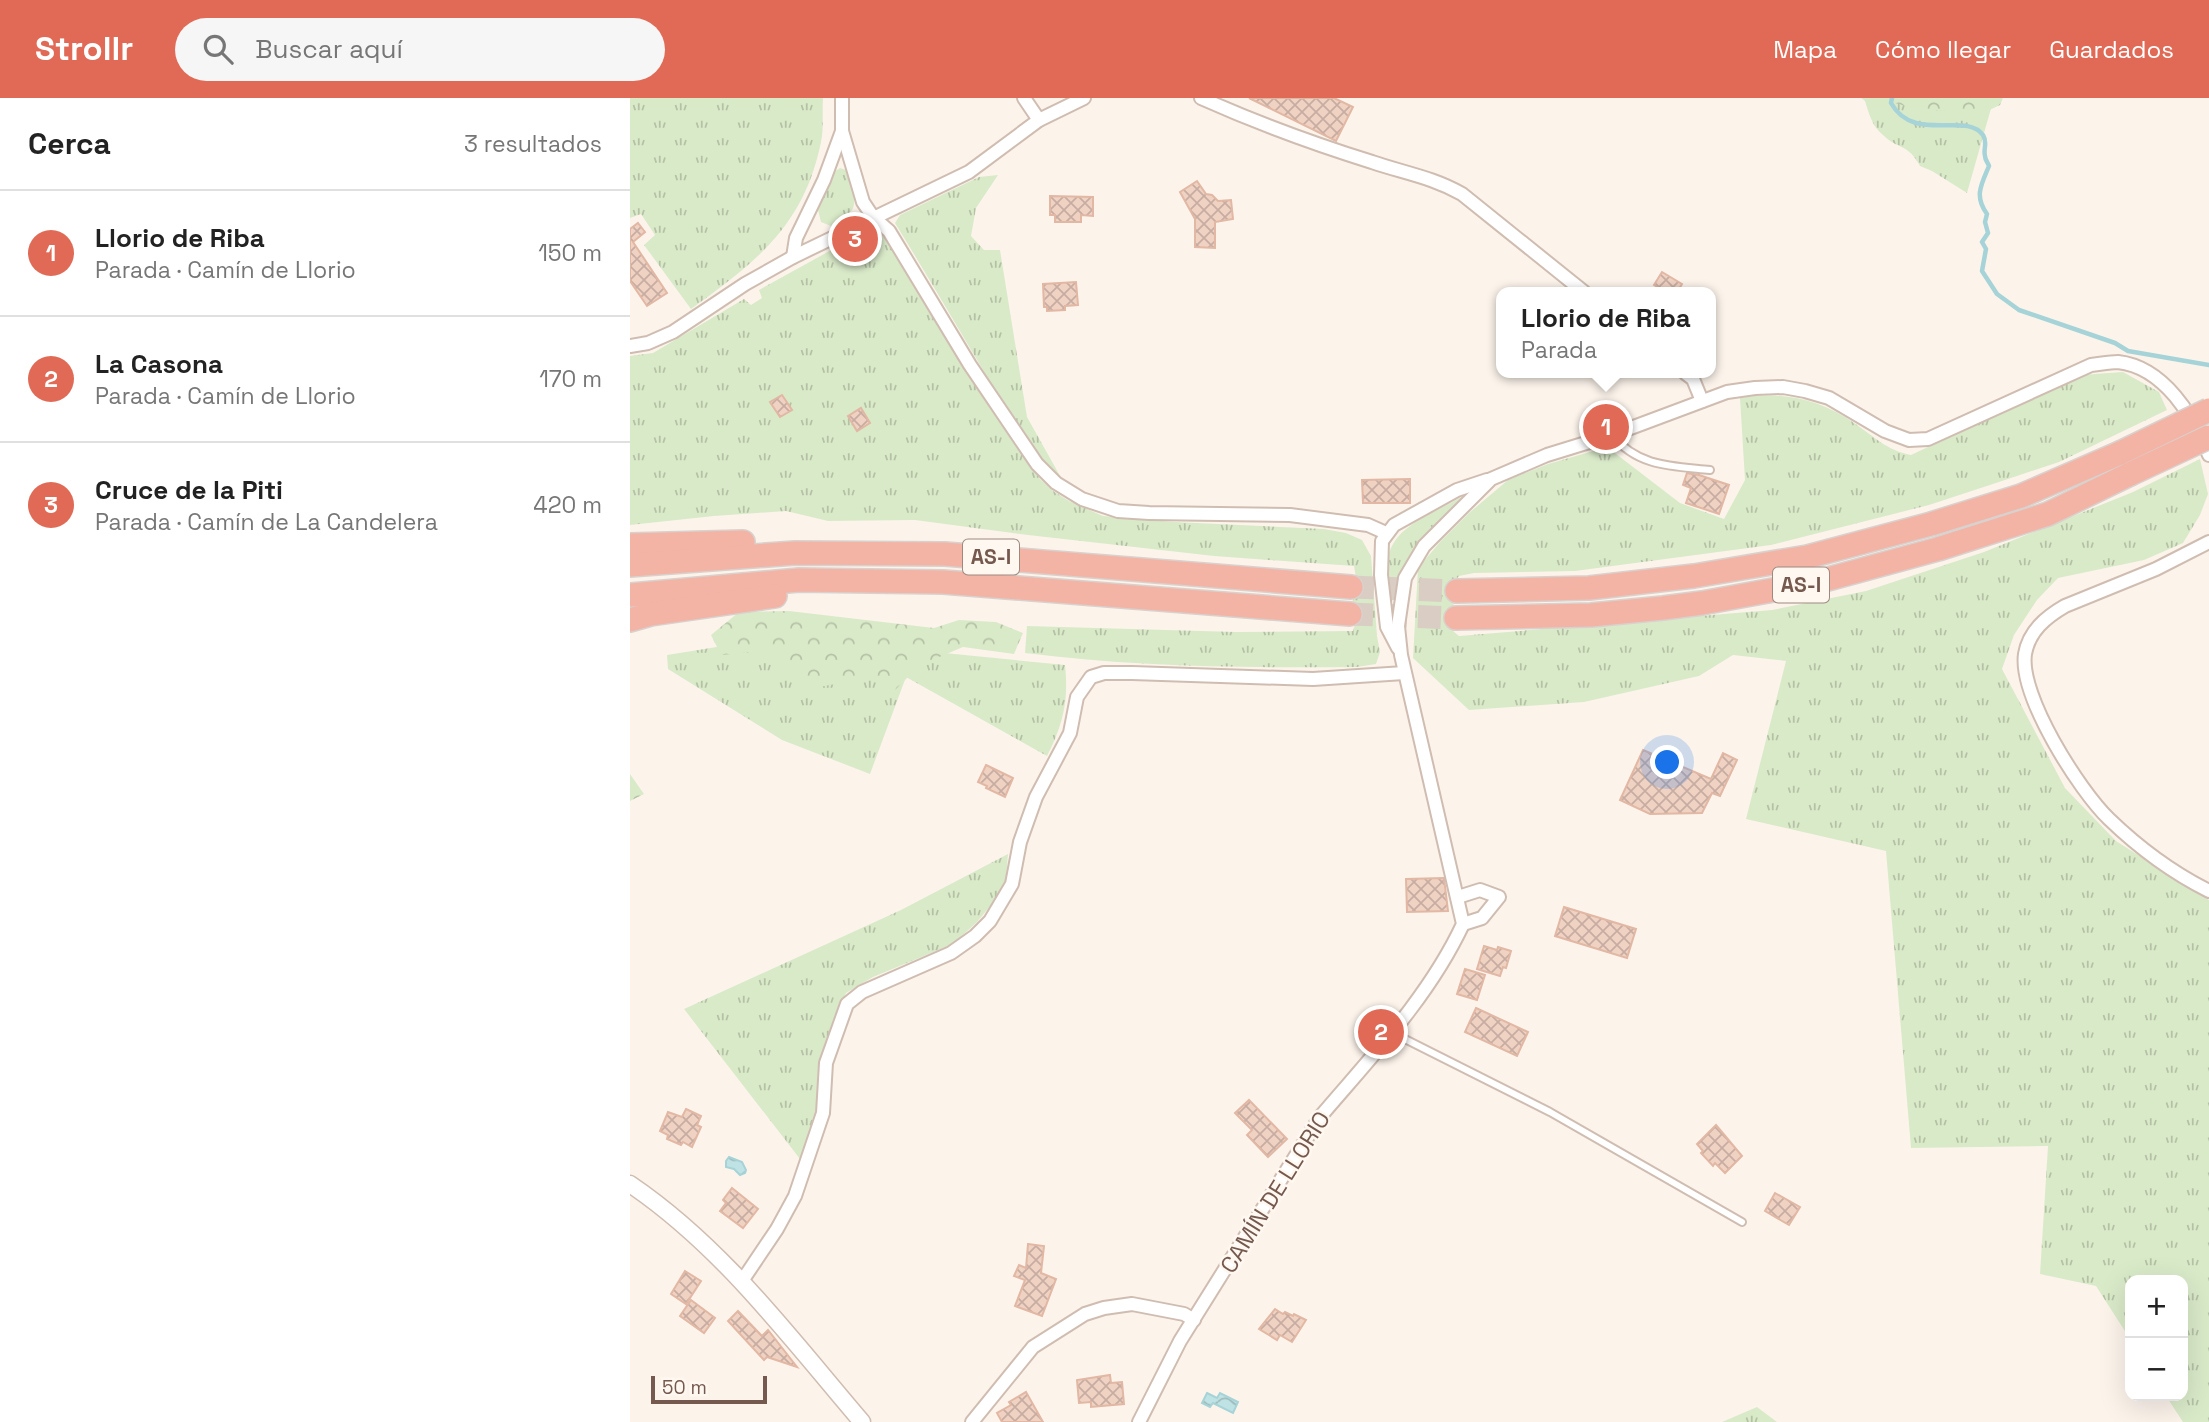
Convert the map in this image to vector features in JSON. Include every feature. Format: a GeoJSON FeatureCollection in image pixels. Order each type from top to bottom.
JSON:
{"type":"FeatureCollection","features":[{"type":"Feature","properties":{"kind":"highway","name":"AS-I"},"geometry":{"type":"LineString","coordinates":[[1457,591],[1589,588],[1694,576],[1807,557],[1931,524],[2021,496],[2161,435],[2209,410]]}},
{"type":"Feature","properties":{"kind":"highway","name":"AS-I"},"geometry":{"type":"LineString","coordinates":[[1456,618],[1591,615],[1702,603],[1817,582],[1938,549],[2048,514],[2209,437]]}},
{"type":"Feature","properties":{"kind":"highway"},"geometry":{"type":"LineString","coordinates":[[630,545],[797,541],[945,554]]}},
{"type":"Feature","properties":{"kind":"highway","name":"AS-I"},"geometry":{"type":"LineString","coordinates":[[630,565],[795,553],[945,554],[1351,587]]}},
{"type":"Feature","properties":{"kind":"highway","name":"AS-I"},"geometry":{"type":"LineString","coordinates":[[630,595],[799,580],[943,582],[1350,614]]}},
{"type":"Feature","properties":{"kind":"highway"},"geometry":{"type":"LineString","coordinates":[[630,620],[651,614],[800,593],[943,582]]}},
{"type":"Feature","properties":{"kind":"street"},"geometry":{"type":"LineString","coordinates":[[842,98],[842,131],[863,202],[873,217],[889,231],[970,365],[1037,464],[1056,483],[1082,499],[1118,511],[1290,515],[1368,525],[1387,533]]}},
{"type":"Feature","properties":{"kind":"street"},"geometry":{"type":"LineString","coordinates":[[1024,98],[1039,120]]}},
{"type":"Feature","properties":{"kind":"street"},"geometry":{"type":"LineString","coordinates":[[630,346],[648,343],[673,332],[745,284],[793,257],[969,172],[1039,120],[1084,98]]}},
{"type":"Feature","properties":{"kind":"street"},"geometry":{"type":"LineString","coordinates":[[1201,98],[1263,125],[1444,184],[1462,194],[1578,287]]}},
{"type":"Feature","properties":{"kind":"street"},"geometry":{"type":"LineString","coordinates":[[793,257],[796,238],[824,180],[842,131]]}},
{"type":"Feature","properties":{"kind":"street"},"geometry":{"type":"LineString","coordinates":[[1401,656],[1387,627],[1381,575],[1382,541],[1394,525],[1457,491],[1548,455],[1612,435],[1727,392],[1783,387],[1805,391],[1829,398],[1885,431],[1909,440],[1928,439],[2091,365],[2118,362],[2142,369],[2180,400],[2198,426],[2209,455]]}},
{"type":"Feature","properties":{"kind":"street"},"geometry":{"type":"LineString","coordinates":[[1690,378],[1702,401]]}},
{"type":"Feature","properties":{"kind":"street"},"geometry":{"type":"LineString","coordinates":[[1458,897],[1480,890],[1499,897],[1482,919],[1463,925],[1404,673],[1398,626],[1405,578],[1424,546],[1491,479]]}},
{"type":"Feature","properties":{"kind":"street"},"geometry":{"type":"LineString","coordinates":[[2209,542],[2156,569],[2065,606],[2040,624],[2025,655],[2030,690],[2059,751],[2083,789],[2121,830],[2158,859],[2209,891]]}},
{"type":"Feature","properties":{"kind":"street"},"geometry":{"type":"LineString","coordinates":[[742,1281],[777,1230],[795,1196],[823,1113],[827,1063],[847,1004],[862,992],[951,953],[990,921],[1012,884],[1020,842],[1036,797],[1070,733],[1077,697],[1091,677],[1104,673],[1132,673],[1313,679],[1404,673]]}},
{"type":"Feature","properties":{"kind":"street","name":"CAMÍN DE LLORIO"},"geometry":{"type":"LineString","coordinates":[[1139,1422],[1180,1341],[1307,1135],[1409,1011],[1445,959],[1463,925]]}},
{"type":"Feature","properties":{"kind":"street"},"geometry":{"type":"LineString","coordinates":[[630,1184],[662,1206],[742,1281],[862,1422]]}},
{"type":"Feature","properties":{"kind":"street"},"geometry":{"type":"LineString","coordinates":[[972,1422],[1032,1347],[1086,1314],[1112,1306],[1132,1304],[1184,1314],[1194,1320]]}},
{"type":"Feature","properties":{"kind":"lane"},"geometry":{"type":"LineString","coordinates":[[1612,435],[1621,447],[1639,459],[1667,466],[1710,470]]}},
{"type":"Feature","properties":{"kind":"lane"},"geometry":{"type":"LineString","coordinates":[[1391,1032],[1550,1112],[1742,1222]]}},
{"type":"Feature","properties":{"kind":"green space"},"geometry":{"type":"Polygon","coordinates":[[[630,98],[823,98],[822,137],[813,171],[803,197],[790,219],[756,258],[691,309],[644,245],[655,235],[641,214],[630,218],[630,98]]]}},
{"type":"Feature","properties":{"kind":"green space"},"geometry":{"type":"Polygon","coordinates":[[[1861,98],[1994,98],[1967,193],[1920,166],[1907,150],[1888,140],[1874,124],[1865,101],[1861,98]]]}},
{"type":"Feature","properties":{"kind":"green space"},"geometry":{"type":"Polygon","coordinates":[[[1877,98],[2003,98],[2000,105],[1981,114],[1913,108],[1877,98]]]}},
{"type":"Feature","properties":{"kind":"green space"},"geometry":{"type":"Polygon","coordinates":[[[840,168],[846,170],[854,204],[849,214],[831,226],[821,222],[818,210],[834,172],[840,168]]]}},
{"type":"Feature","properties":{"kind":"green space"},"geometry":{"type":"Polygon","coordinates":[[[998,175],[976,208],[971,236],[984,250],[1000,250],[1027,417],[1064,483],[1028,444],[895,223],[900,215],[979,177],[998,175]]]}},
{"type":"Feature","properties":{"kind":"green space"},"geometry":{"type":"Polygon","coordinates":[[[871,228],[883,236],[933,314],[966,373],[1040,479],[1053,491],[1103,516],[1324,529],[1346,533],[1362,540],[1371,556],[1380,652],[1376,664],[1357,667],[1191,666],[1025,653],[1027,626],[1236,632],[1353,631],[1357,618],[1352,602],[1358,590],[1354,566],[1214,556],[915,520],[828,521],[786,511],[630,525],[630,356],[653,353],[744,299],[751,305],[762,298],[759,290],[871,228]]]}},
{"type":"Feature","properties":{"kind":"green space"},"geometry":{"type":"Polygon","coordinates":[[[2123,372],[2159,392],[2167,410],[2059,462],[1929,505],[1771,545],[1575,571],[1474,573],[1459,576],[1454,582],[1453,631],[1459,636],[1772,610],[1866,591],[1984,552],[2133,492],[2200,459],[2208,494],[2200,515],[2183,543],[2144,560],[2058,578],[2037,600],[2014,635],[2002,669],[2065,788],[2116,841],[2209,900],[2209,1422],[2183,1422],[2169,1401],[2188,1401],[2188,1275],[2125,1275],[2125,1331],[2096,1286],[2040,1274],[2048,1146],[1911,1148],[1886,851],[1746,819],[1786,661],[1733,655],[1699,676],[1584,702],[1469,710],[1413,658],[1418,568],[1469,513],[1508,480],[1548,464],[1607,447],[1680,503],[1724,519],[1745,480],[1740,398],[1786,397],[1814,403],[1841,415],[1888,446],[1911,455],[2081,375],[2123,372]]]}},
{"type":"Feature","properties":{"kind":"green space"},"geometry":{"type":"Polygon","coordinates":[[[1465,495],[1411,553],[1392,602],[1387,578],[1388,559],[1393,545],[1414,523],[1465,495]]]}},
{"type":"Feature","properties":{"kind":"green space"},"geometry":{"type":"Polygon","coordinates":[[[789,611],[934,628],[959,620],[996,622],[1023,633],[1014,654],[963,647],[920,665],[894,691],[876,677],[819,687],[793,673],[763,651],[721,655],[711,635],[739,612],[789,611]]]}},
{"type":"Feature","properties":{"kind":"green space"},"geometry":{"type":"Polygon","coordinates":[[[754,641],[853,644],[1065,665],[1063,712],[1047,756],[906,677],[870,774],[782,740],[668,669],[667,655],[754,641]]]}},
{"type":"Feature","properties":{"kind":"green space"},"geometry":{"type":"Polygon","coordinates":[[[630,774],[644,794],[630,801],[630,774]]]}},
{"type":"Feature","properties":{"kind":"green space"},"geometry":{"type":"Polygon","coordinates":[[[1008,854],[1006,879],[997,898],[977,922],[953,944],[873,977],[846,993],[826,1046],[816,1120],[800,1159],[684,1009],[901,910],[1008,854]]]}},
{"type":"Feature","properties":{"kind":"green space"},"geometry":{"type":"Polygon","coordinates":[[[1757,1407],[1777,1422],[1722,1422],[1757,1407]]]}},
{"type":"Feature","properties":{"kind":"water"},"geometry":{"type":"Polygon","coordinates":[[[729,1157],[742,1162],[745,1173],[740,1175],[734,1169],[726,1167],[729,1157]]]}},
{"type":"Feature","properties":{"kind":"water"},"geometry":{"type":"Polygon","coordinates":[[[1207,1393],[1217,1398],[1220,1393],[1238,1402],[1233,1413],[1213,1403],[1210,1407],[1202,1403],[1207,1393]]]}},
{"type":"Feature","properties":{"kind":"building"},"geometry":{"type":"Polygon","coordinates":[[[1249,98],[1334,98],[1353,107],[1336,141],[1249,98]]]}},
{"type":"Feature","properties":{"kind":"building"},"geometry":{"type":"Polygon","coordinates":[[[1197,181],[1206,194],[1212,195],[1218,201],[1231,200],[1233,219],[1215,222],[1215,248],[1195,247],[1195,219],[1180,192],[1197,181]]]}},
{"type":"Feature","properties":{"kind":"building"},"geometry":{"type":"Polygon","coordinates":[[[1050,196],[1093,197],[1093,216],[1081,215],[1081,222],[1055,222],[1055,215],[1050,215],[1050,196]]]}},
{"type":"Feature","properties":{"kind":"building"},"geometry":{"type":"Polygon","coordinates":[[[638,223],[645,232],[633,242],[667,293],[647,306],[630,281],[630,229],[638,223]]]}},
{"type":"Feature","properties":{"kind":"building"},"geometry":{"type":"Polygon","coordinates":[[[1662,272],[1682,284],[1680,287],[1654,285],[1662,272]]]}},
{"type":"Feature","properties":{"kind":"building"},"geometry":{"type":"Polygon","coordinates":[[[1076,282],[1078,305],[1065,306],[1065,310],[1047,311],[1047,307],[1044,307],[1043,284],[1076,282]]]}},
{"type":"Feature","properties":{"kind":"building"},"geometry":{"type":"Polygon","coordinates":[[[782,395],[792,410],[780,417],[770,402],[782,395]]]}},
{"type":"Feature","properties":{"kind":"building"},"geometry":{"type":"Polygon","coordinates":[[[861,408],[870,423],[857,431],[848,416],[861,408]]]}},
{"type":"Feature","properties":{"kind":"building"},"geometry":{"type":"Polygon","coordinates":[[[1687,473],[1729,485],[1719,514],[1686,503],[1691,488],[1683,485],[1687,473]]]}},
{"type":"Feature","properties":{"kind":"building"},"geometry":{"type":"Polygon","coordinates":[[[1410,479],[1410,503],[1363,503],[1362,480],[1410,479]]]}},
{"type":"Feature","properties":{"kind":"building"},"geometry":{"type":"Polygon","coordinates":[[[1643,750],[1711,779],[1723,753],[1737,760],[1720,796],[1712,793],[1702,813],[1650,814],[1620,800],[1643,750]]]}},
{"type":"Feature","properties":{"kind":"building"},"geometry":{"type":"Polygon","coordinates":[[[986,765],[1013,778],[1005,797],[978,782],[986,765]]]}},
{"type":"Feature","properties":{"kind":"building"},"geometry":{"type":"Polygon","coordinates":[[[1444,878],[1448,911],[1407,912],[1406,879],[1444,878]]]}},
{"type":"Feature","properties":{"kind":"building"},"geometry":{"type":"Polygon","coordinates":[[[1564,907],[1636,929],[1627,958],[1555,936],[1564,907]]]}},
{"type":"Feature","properties":{"kind":"building"},"geometry":{"type":"Polygon","coordinates":[[[1484,946],[1511,951],[1506,968],[1503,967],[1500,976],[1477,969],[1484,946]]]}},
{"type":"Feature","properties":{"kind":"building"},"geometry":{"type":"Polygon","coordinates":[[[1465,969],[1485,975],[1477,1000],[1457,994],[1465,969]]]}},
{"type":"Feature","properties":{"kind":"building"},"geometry":{"type":"Polygon","coordinates":[[[1476,1008],[1528,1032],[1517,1056],[1465,1032],[1476,1008]]]}},
{"type":"Feature","properties":{"kind":"building"},"geometry":{"type":"Polygon","coordinates":[[[1249,1100],[1287,1139],[1268,1157],[1247,1135],[1252,1130],[1235,1113],[1249,1100]]]}},
{"type":"Feature","properties":{"kind":"building"},"geometry":{"type":"Polygon","coordinates":[[[686,1109],[701,1116],[697,1125],[701,1127],[692,1147],[667,1139],[668,1135],[660,1131],[668,1112],[682,1117],[686,1109]]]}},
{"type":"Feature","properties":{"kind":"building"},"geometry":{"type":"Polygon","coordinates":[[[1716,1125],[1742,1156],[1725,1173],[1715,1163],[1713,1166],[1697,1144],[1716,1125]]]}},
{"type":"Feature","properties":{"kind":"building"},"geometry":{"type":"Polygon","coordinates":[[[732,1188],[758,1209],[743,1228],[720,1211],[726,1203],[723,1200],[732,1188]]]}},
{"type":"Feature","properties":{"kind":"building"},"geometry":{"type":"Polygon","coordinates":[[[1775,1193],[1800,1207],[1789,1225],[1765,1211],[1775,1193]]]}},
{"type":"Feature","properties":{"kind":"building"},"geometry":{"type":"Polygon","coordinates":[[[1028,1244],[1044,1246],[1041,1273],[1056,1279],[1042,1316],[1015,1306],[1025,1280],[1014,1276],[1019,1265],[1026,1268],[1028,1244]]]}},
{"type":"Feature","properties":{"kind":"building"},"geometry":{"type":"Polygon","coordinates":[[[685,1271],[701,1281],[686,1304],[671,1294],[685,1271]]]}},
{"type":"Feature","properties":{"kind":"building"},"geometry":{"type":"Polygon","coordinates":[[[691,1300],[715,1318],[704,1333],[680,1316],[691,1300]]]}},
{"type":"Feature","properties":{"kind":"building"},"geometry":{"type":"Polygon","coordinates":[[[1275,1309],[1306,1320],[1292,1342],[1280,1335],[1277,1340],[1259,1329],[1275,1309]]]}},
{"type":"Feature","properties":{"kind":"building"},"geometry":{"type":"Polygon","coordinates":[[[738,1311],[762,1336],[768,1330],[797,1367],[767,1357],[764,1360],[728,1321],[738,1311]]]}},
{"type":"Feature","properties":{"kind":"building"},"geometry":{"type":"Polygon","coordinates":[[[1110,1375],[1111,1383],[1122,1382],[1124,1404],[1091,1407],[1091,1402],[1079,1403],[1077,1380],[1110,1375]]]}},
{"type":"Feature","properties":{"kind":"building"},"geometry":{"type":"Polygon","coordinates":[[[1026,1392],[1043,1422],[1002,1422],[997,1413],[1026,1392]]]}},
{"type":"Feature","properties":{"kind":"waterway"},"geometry":{"type":"LineString","coordinates":[[1892,98],[1891,103],[1901,115],[1913,122],[1965,126],[1975,128],[1983,135],[1985,157],[1989,166],[1980,190],[1981,202],[1987,214],[1985,222],[1988,233],[1982,242],[1986,249],[1982,271],[1997,294],[2019,310],[2115,343],[2128,351],[2209,365]]}},
{"type":"Feature","properties":{"kind":"tunnel"},"geometry":{"type":"LineString","coordinates":[[1351,587],[1457,591]]}},
{"type":"Feature","properties":{"kind":"tunnel"},"geometry":{"type":"LineString","coordinates":[[1350,614],[1456,618]]}},
{"type":"Feature","properties":{"kind":"place","name":"Cruce de la Piti"},"geometry":{"type":"Point","coordinates":[855,239]}},
{"type":"Feature","properties":{"kind":"place","name":"Llorio de Riba"},"geometry":{"type":"Point","coordinates":[1606,427]}},
{"type":"Feature","properties":{"kind":"place","name":"La Casona"},"geometry":{"type":"Point","coordinates":[1381,1032]}}]}
